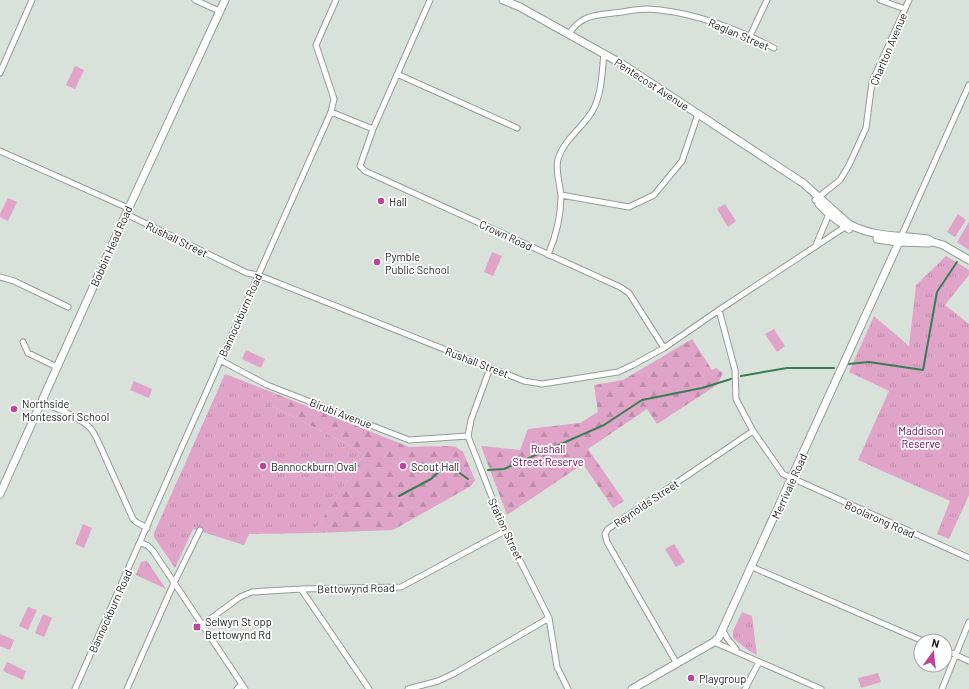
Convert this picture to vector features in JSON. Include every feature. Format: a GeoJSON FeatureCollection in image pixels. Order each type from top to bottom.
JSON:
{"type":"FeatureCollection","features":[{"type":"Feature","properties":{"kind":"street"},"geometry":{"type":"LineString","coordinates":[[0,73],[32,0]]}},
{"type":"Feature","properties":{"kind":"street"},"geometry":{"type":"LineString","coordinates":[[195,0],[219,11]]}},
{"type":"Feature","properties":{"kind":"street","name":"Bobbin Head Road"},"geometry":{"type":"LineString","coordinates":[[0,494],[127,211],[225,0]]}},
{"type":"Feature","properties":{"kind":"street"},"geometry":{"type":"LineString","coordinates":[[336,0],[316,45],[334,99],[331,112],[373,129],[430,0]]}},
{"type":"Feature","properties":{"kind":"street","name":"Pentecost Avenue"},"geometry":{"type":"LineString","coordinates":[[503,0],[520,7],[622,64],[796,179],[847,226],[865,232],[900,239],[933,242],[942,245],[969,260]]}},
{"type":"Feature","properties":{"kind":"street"},"geometry":{"type":"LineString","coordinates":[[750,36],[767,0]]}},
{"type":"Feature","properties":{"kind":"street"},"geometry":{"type":"LineString","coordinates":[[880,0],[904,9]]}},
{"type":"Feature","properties":{"kind":"street","name":"Charlton Avenue"},"geometry":{"type":"LineString","coordinates":[[816,198],[840,180],[843,176],[866,128],[872,82],[909,0]]}},
{"type":"Feature","properties":{"kind":"street","name":"Raglan Street"},"geometry":{"type":"LineString","coordinates":[[569,34],[574,26],[587,17],[600,14],[646,9],[697,17],[724,25],[774,48]]}},
{"type":"Feature","properties":{"kind":"street"},"geometry":{"type":"LineString","coordinates":[[548,255],[558,225],[561,195],[557,168],[560,154],[567,142],[587,119],[593,109],[600,83],[604,53]]}},
{"type":"Feature","properties":{"kind":"street"},"geometry":{"type":"LineString","coordinates":[[397,74],[517,128]]}},
{"type":"Feature","properties":{"kind":"street"},"geometry":{"type":"LineString","coordinates":[[900,239],[969,85]]}},
{"type":"Feature","properties":{"kind":"street","name":"Bannockburn Road"},"geometry":{"type":"LineString","coordinates":[[75,689],[331,112]]}},
{"type":"Feature","properties":{"kind":"street"},"geometry":{"type":"LineString","coordinates":[[561,195],[629,207],[654,195],[682,161],[698,114]]}},
{"type":"Feature","properties":{"kind":"street","name":"Crown Road"},"geometry":{"type":"LineString","coordinates":[[373,129],[360,166],[365,171],[620,287],[629,294],[664,348]]}},
{"type":"Feature","properties":{"kind":"street","name":"Rushall Street"},"geometry":{"type":"LineString","coordinates":[[0,151],[127,211],[247,273],[258,275],[490,368],[524,380],[542,384],[618,372],[664,348],[847,226]]}},
{"type":"Feature","properties":{"kind":"street","name":"Pentecost Avenue"},"geometry":{"type":"LineString","coordinates":[[816,198],[829,214],[864,236],[884,240],[900,239]]}},
{"type":"Feature","properties":{"kind":"street"},"geometry":{"type":"LineString","coordinates":[[816,246],[829,214]]}},
{"type":"Feature","properties":{"kind":"street","name":"Merrivale Road"},"geometry":{"type":"LineString","coordinates":[[632,689],[714,642],[723,631],[900,239]]}},
{"type":"Feature","properties":{"kind":"street"},"geometry":{"type":"LineString","coordinates":[[884,240],[889,246],[892,256]]}},
{"type":"Feature","properties":{"kind":"street"},"geometry":{"type":"LineString","coordinates":[[0,277],[14,281],[68,307]]}},
{"type":"Feature","properties":{"kind":"street","name":"Boolarong Road"},"geometry":{"type":"LineString","coordinates":[[719,310],[735,370],[736,399],[753,431],[783,474],[969,558]]}},
{"type":"Feature","properties":{"kind":"street"},"geometry":{"type":"LineString","coordinates":[[23,342],[28,354],[57,367]]}},
{"type":"Feature","properties":{"kind":"street","name":"Birubi Avenue"},"geometry":{"type":"LineString","coordinates":[[220,360],[267,385],[409,440],[468,436]]}},
{"type":"Feature","properties":{"kind":"street"},"geometry":{"type":"LineString","coordinates":[[468,436],[471,420],[490,368]]}},
{"type":"Feature","properties":{"kind":"street"},"geometry":{"type":"LineString","coordinates":[[42,402],[80,420],[93,431],[98,439],[133,519],[147,528]]}},
{"type":"Feature","properties":{"kind":"street","name":"Reynolds Street"},"geometry":{"type":"LineString","coordinates":[[677,664],[607,542],[605,534],[608,529],[625,516],[753,431]]}},
{"type":"Feature","properties":{"kind":"street","name":"Station Street"},"geometry":{"type":"LineString","coordinates":[[468,436],[505,531],[549,618],[557,667],[568,689]]}},
{"type":"Feature","properties":{"kind":"street"},"geometry":{"type":"LineString","coordinates":[[127,689],[174,583],[200,530]]}},
{"type":"Feature","properties":{"kind":"street","name":"Bettowynd Road"},"geometry":{"type":"LineString","coordinates":[[202,625],[246,593],[301,589],[401,588],[505,531]]}},
{"type":"Feature","properties":{"kind":"street"},"geometry":{"type":"LineString","coordinates":[[140,542],[148,546],[153,551],[244,687],[237,689]]}},
{"type":"Feature","properties":{"kind":"street"},"geometry":{"type":"LineString","coordinates":[[752,567],[913,637]]}},
{"type":"Feature","properties":{"kind":"street"},"geometry":{"type":"LineString","coordinates":[[301,589],[369,689]]}},
{"type":"Feature","properties":{"kind":"street"},"geometry":{"type":"LineString","coordinates":[[408,689],[438,681],[454,673],[549,618]]}},
{"type":"Feature","properties":{"kind":"street"},"geometry":{"type":"LineString","coordinates":[[942,689],[969,622]]}},
{"type":"Feature","properties":{"kind":"street"},"geometry":{"type":"LineString","coordinates":[[723,631],[738,651]]}},
{"type":"Feature","properties":{"kind":"street"},"geometry":{"type":"LineString","coordinates":[[714,642],[738,651],[759,662],[821,689]]}},
{"type":"Feature","properties":{"kind":"street"},"geometry":{"type":"LineString","coordinates":[[953,654],[969,661]]}},
{"type":"Feature","properties":{"kind":"street"},"geometry":{"type":"LineString","coordinates":[[745,689],[759,662]]}},
{"type":"Feature","properties":{"kind":"green space"},"geometry":{"type":"Polygon","coordinates":[[[75,66],[84,70],[75,89],[66,85],[75,66]]]}},
{"type":"Feature","properties":{"kind":"green space"},"geometry":{"type":"Polygon","coordinates":[[[8,198],[17,202],[8,221],[0,217],[0,214],[8,198]]]}},
{"type":"Feature","properties":{"kind":"green space"},"geometry":{"type":"Polygon","coordinates":[[[725,204],[736,221],[728,227],[717,209],[725,204]]]}},
{"type":"Feature","properties":{"kind":"green space"},"geometry":{"type":"Polygon","coordinates":[[[958,214],[966,220],[955,237],[947,232],[958,214]]]}},
{"type":"Feature","properties":{"kind":"green space"},"geometry":{"type":"Polygon","coordinates":[[[969,222],[969,250],[957,242],[969,222]]]}},
{"type":"Feature","properties":{"kind":"green space"},"geometry":{"type":"Polygon","coordinates":[[[492,252],[502,256],[493,276],[484,272],[492,252]]]}},
{"type":"Feature","properties":{"kind":"green space","name":"Maddison Reserve"},"geometry":{"type":"Polygon","coordinates":[[[946,256],[969,270],[969,275],[945,305],[969,324],[969,495],[949,539],[937,534],[950,501],[858,460],[889,391],[849,372],[874,316],[909,346],[916,285],[946,256]]]}},
{"type":"Feature","properties":{"kind":"green space"},"geometry":{"type":"Polygon","coordinates":[[[774,329],[785,346],[777,352],[765,334],[774,329]]]}},
{"type":"Feature","properties":{"kind":"green space","name":"Rushall Street Reserve"},"geometry":{"type":"Polygon","coordinates":[[[692,339],[712,370],[716,368],[723,373],[717,385],[657,424],[647,409],[588,449],[624,501],[613,508],[583,464],[507,515],[481,446],[520,450],[528,429],[580,423],[598,412],[594,385],[623,380],[692,339]]]}},
{"type":"Feature","properties":{"kind":"green space"},"geometry":{"type":"Polygon","coordinates":[[[246,350],[265,359],[261,368],[242,359],[246,350]]]}},
{"type":"Feature","properties":{"kind":"green space","name":"Bannockburn Oval"},"geometry":{"type":"Polygon","coordinates":[[[225,374],[274,393],[270,405],[347,444],[364,455],[313,533],[249,534],[244,545],[193,529],[175,568],[154,537],[154,533],[225,374]]]}},
{"type":"Feature","properties":{"kind":"green space"},"geometry":{"type":"Polygon","coordinates":[[[134,381],[152,389],[149,398],[130,390],[134,381]]]}},
{"type":"Feature","properties":{"kind":"green space"},"geometry":{"type":"Polygon","coordinates":[[[274,393],[409,447],[456,447],[463,452],[475,480],[471,486],[393,530],[313,533],[364,455],[347,444],[270,405],[274,393]]]}},
{"type":"Feature","properties":{"kind":"green space"},"geometry":{"type":"Polygon","coordinates":[[[83,524],[92,528],[84,548],[75,544],[83,524]]]}},
{"type":"Feature","properties":{"kind":"green space"},"geometry":{"type":"Polygon","coordinates":[[[674,544],[685,562],[676,567],[665,549],[674,544]]]}},
{"type":"Feature","properties":{"kind":"green space"},"geometry":{"type":"Polygon","coordinates":[[[147,561],[166,589],[136,575],[141,562],[147,561]]]}},
{"type":"Feature","properties":{"kind":"green space"},"geometry":{"type":"Polygon","coordinates":[[[28,607],[37,610],[28,630],[19,626],[28,607]]]}},
{"type":"Feature","properties":{"kind":"green space"},"geometry":{"type":"Polygon","coordinates":[[[742,612],[752,616],[757,655],[733,638],[733,631],[742,612]]]}},
{"type":"Feature","properties":{"kind":"green space"},"geometry":{"type":"Polygon","coordinates":[[[43,614],[52,618],[44,637],[35,633],[43,614]]]}},
{"type":"Feature","properties":{"kind":"green space"},"geometry":{"type":"Polygon","coordinates":[[[0,634],[14,640],[10,650],[0,646],[0,634]]]}},
{"type":"Feature","properties":{"kind":"green space"},"geometry":{"type":"Polygon","coordinates":[[[7,662],[26,671],[23,680],[3,671],[7,662]]]}},
{"type":"Feature","properties":{"kind":"green space"},"geometry":{"type":"Polygon","coordinates":[[[878,673],[881,682],[861,688],[858,678],[878,673]]]}},
{"type":"Feature","properties":{"kind":"waterway"},"geometry":{"type":"LineString","coordinates":[[848,364],[869,362],[923,370],[937,292],[957,262]]}},
{"type":"Feature","properties":{"kind":"waterway"},"geometry":{"type":"LineString","coordinates":[[741,376],[787,368],[834,368]]}},
{"type":"Feature","properties":{"kind":"waterway"},"geometry":{"type":"LineString","coordinates":[[488,470],[504,469],[604,425],[642,400],[702,388],[731,379]]}},
{"type":"Feature","properties":{"kind":"waterway"},"geometry":{"type":"LineString","coordinates":[[399,496],[431,479],[442,469],[457,471],[468,479]]}},
{"type":"Feature","properties":{"kind":"place","name":"Hall"},"geometry":{"type":"Point","coordinates":[381,201]}},
{"type":"Feature","properties":{"kind":"place","name":"Pymble Public School"},"geometry":{"type":"Point","coordinates":[377,262]}},
{"type":"Feature","properties":{"kind":"place","name":"Northside Montessori School"},"geometry":{"type":"Point","coordinates":[14,409]}},
{"type":"Feature","properties":{"kind":"place","name":"Bannockburn Oval"},"geometry":{"type":"Point","coordinates":[263,466]}},
{"type":"Feature","properties":{"kind":"place","name":"Scout Hall"},"geometry":{"type":"Point","coordinates":[403,466]}},
{"type":"Feature","properties":{"kind":"place","name":"Selwyn St opp Bettowynd Rd"},"geometry":{"type":"Point","coordinates":[197,627]}},
{"type":"Feature","properties":{"kind":"place","name":"Playgroup"},"geometry":{"type":"Point","coordinates":[691,678]}}]}
